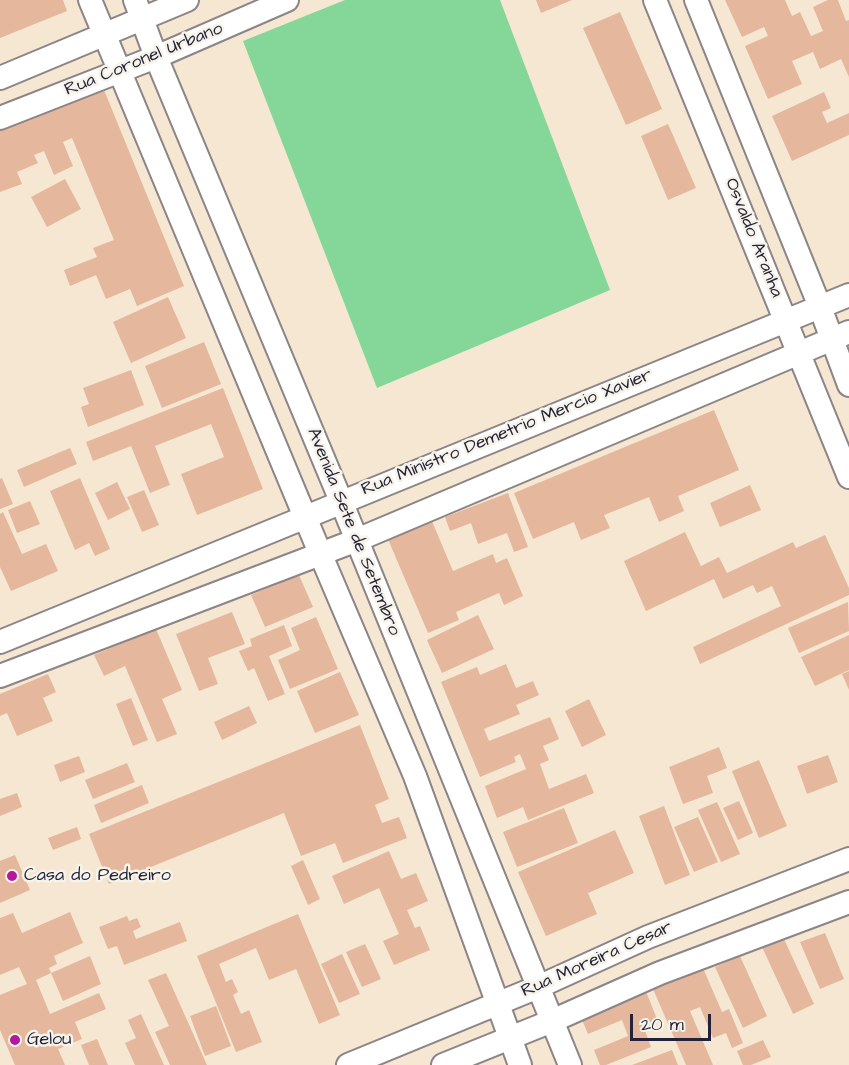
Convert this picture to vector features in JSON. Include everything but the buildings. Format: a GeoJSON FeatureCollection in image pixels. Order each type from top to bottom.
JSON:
{"type":"FeatureCollection","features":[{"type":"Feature","properties":{"kind":"street","name":"Avenida Sete de Setembro"},"geometry":{"type":"LineString","coordinates":[[90,0],[320,554],[415,776],[520,1065]]}},
{"type":"Feature","properties":{"kind":"street","name":"Rua Coronel Urbano"},"geometry":{"type":"LineString","coordinates":[[0,78],[104,35],[139,9],[187,0]]}},
{"type":"Feature","properties":{"kind":"street","name":"Rua Coronel Urbano"},"geometry":{"type":"LineString","coordinates":[[0,118],[156,57],[287,0]]}},
{"type":"Feature","properties":{"kind":"street","name":"Osvaldo Aranha"},"geometry":{"type":"LineString","coordinates":[[655,0],[849,477]]}},
{"type":"Feature","properties":{"kind":"street","name":"Osvaldo Aranha"},"geometry":{"type":"LineString","coordinates":[[696,0],[820,307],[840,336],[849,385]]}},
{"type":"Feature","properties":{"kind":"street","name":"Avenida Sete de Setembro"},"geometry":{"type":"LineString","coordinates":[[139,9],[156,57],[341,501],[570,1065]]}},
{"type":"Feature","properties":{"kind":"street","name":"Rua Ministro Demetrio Mercio Xavier"},"geometry":{"type":"LineString","coordinates":[[0,642],[305,515],[849,295]]}},
{"type":"Feature","properties":{"kind":"street"},"geometry":{"type":"LineString","coordinates":[[0,676],[357,540],[840,336]]}},
{"type":"Feature","properties":{"kind":"street"},"geometry":{"type":"LineString","coordinates":[[73,613],[84,643]]}},
{"type":"Feature","properties":{"kind":"street"},"geometry":{"type":"LineString","coordinates":[[415,776],[446,764]]}},
{"type":"Feature","properties":{"kind":"street","name":"Rua Moreira Cesar"},"geometry":{"type":"LineString","coordinates":[[362,1062],[538,987],[648,936],[849,859]]}},
{"type":"Feature","properties":{"kind":"street","name":"Rua Moreira Cesar"},"geometry":{"type":"LineString","coordinates":[[443,1065],[552,1021],[660,973],[849,902]]}},
{"type":"Feature","properties":{"kind":"street"},"geometry":{"type":"LineString","coordinates":[[648,936],[660,973]]}},
{"type":"Feature","properties":{"kind":"green space"},"geometry":{"type":"Polygon","coordinates":[[[345,0],[500,0],[610,290],[377,388],[243,41],[345,0]]]}},
{"type":"Feature","properties":{"kind":"place","name":"Casa do Pedreiro"},"geometry":{"type":"Point","coordinates":[12,876]}},
{"type":"Feature","properties":{"kind":"place","name":"Gelou"},"geometry":{"type":"Point","coordinates":[15,1040]}}]}
